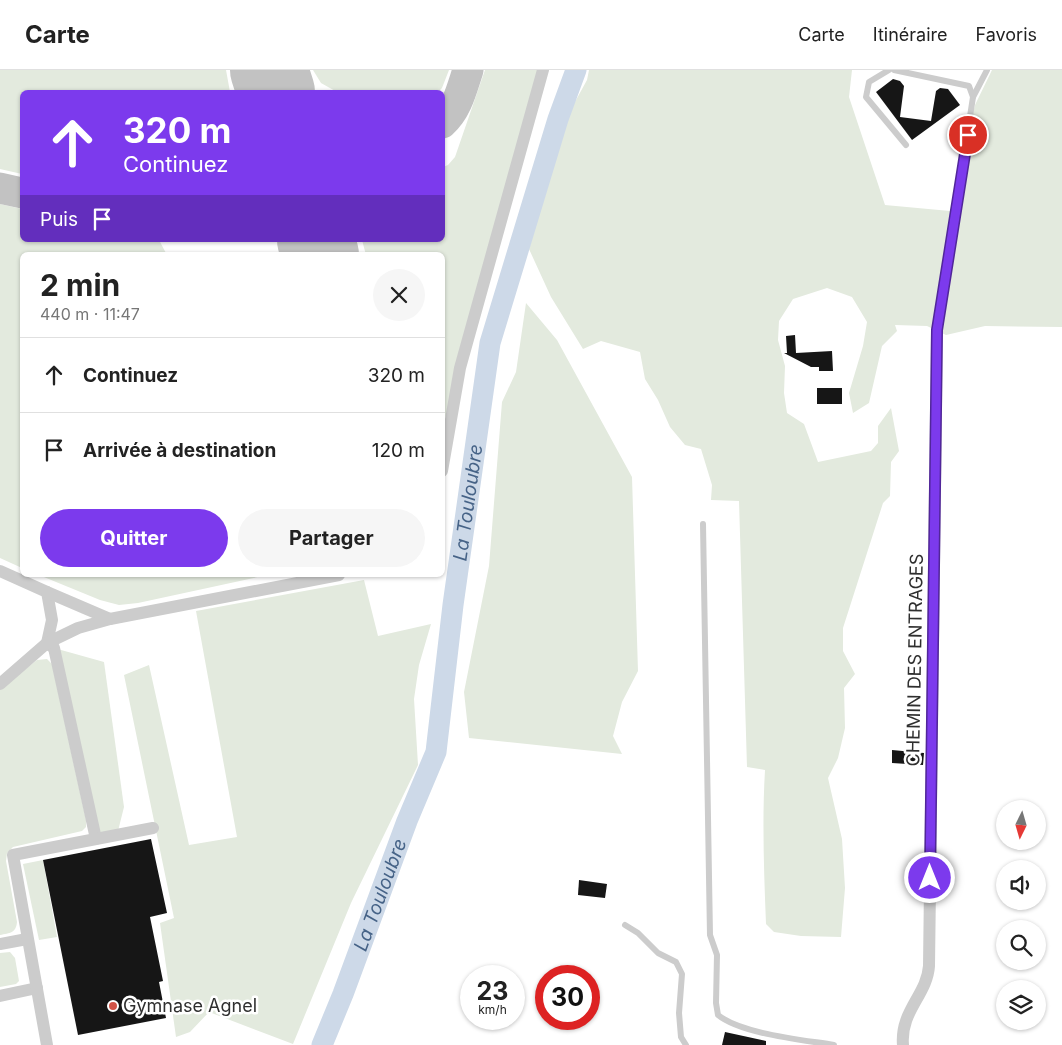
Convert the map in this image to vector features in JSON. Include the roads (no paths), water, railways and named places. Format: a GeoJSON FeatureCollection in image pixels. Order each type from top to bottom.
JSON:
{"type":"FeatureCollection","features":[{"type":"Feature","properties":{"kind":"street"},"geometry":{"type":"LineString","coordinates":[[445,453],[460,368],[544,70]]}},
{"type":"Feature","properties":{"kind":"street","name":"CHEMIN DES ENTRAGES"},"geometry":{"type":"LineString","coordinates":[[903,1045],[902,1038],[906,1016],[929,973],[937,330]]}},
{"type":"Feature","properties":{"kind":"street"},"geometry":{"type":"LineString","coordinates":[[0,571],[110,618]]}},
{"type":"Feature","properties":{"kind":"street"},"geometry":{"type":"LineString","coordinates":[[0,684],[47,643],[78,628],[110,618],[328,577]]}},
{"type":"Feature","properties":{"kind":"street"},"geometry":{"type":"LineString","coordinates":[[47,643],[52,620],[48,592]]}},
{"type":"Feature","properties":{"kind":"street"},"geometry":{"type":"LineString","coordinates":[[47,643],[54,648],[96,839]]}},
{"type":"Feature","properties":{"kind":"street"},"geometry":{"type":"LineString","coordinates":[[47,1045],[13,855],[153,828]]}},
{"type":"Feature","properties":{"kind":"street"},"geometry":{"type":"LineString","coordinates":[[0,944],[27,939]]}},
{"type":"Feature","properties":{"kind":"street"},"geometry":{"type":"LineString","coordinates":[[0,996],[37,988]]}},
{"type":"Feature","properties":{"kind":"lane"},"geometry":{"type":"LineString","coordinates":[[889,70],[869,82],[866,97],[906,145]]}},
{"type":"Feature","properties":{"kind":"lane"},"geometry":{"type":"LineString","coordinates":[[894,70],[923,73],[969,86],[974,97]]}},
{"type":"Feature","properties":{"kind":"lane"},"geometry":{"type":"LineString","coordinates":[[937,330],[974,97],[987,70]]}},
{"type":"Feature","properties":{"kind":"lane"},"geometry":{"type":"LineString","coordinates":[[703,524],[710,935],[717,955],[716,1003],[718,1015],[726,1022],[761,1032],[834,1045]]}},
{"type":"Feature","properties":{"kind":"lane"},"geometry":{"type":"LineString","coordinates":[[624,925],[638,933],[658,953],[676,962],[682,974],[679,1014],[681,1037],[686,1045]]}},
{"type":"Feature","properties":{"kind":"waterway","name":"La Touloubre"},"geometry":{"type":"LineString","coordinates":[[322,1045],[343,994],[407,821],[436,752],[453,605],[490,343],[558,119],[576,70]]}},
{"type":"Feature","properties":{"kind":"place","name":"Gymnase Agnel"},"geometry":{"type":"Point","coordinates":[113,1006]}}]}
